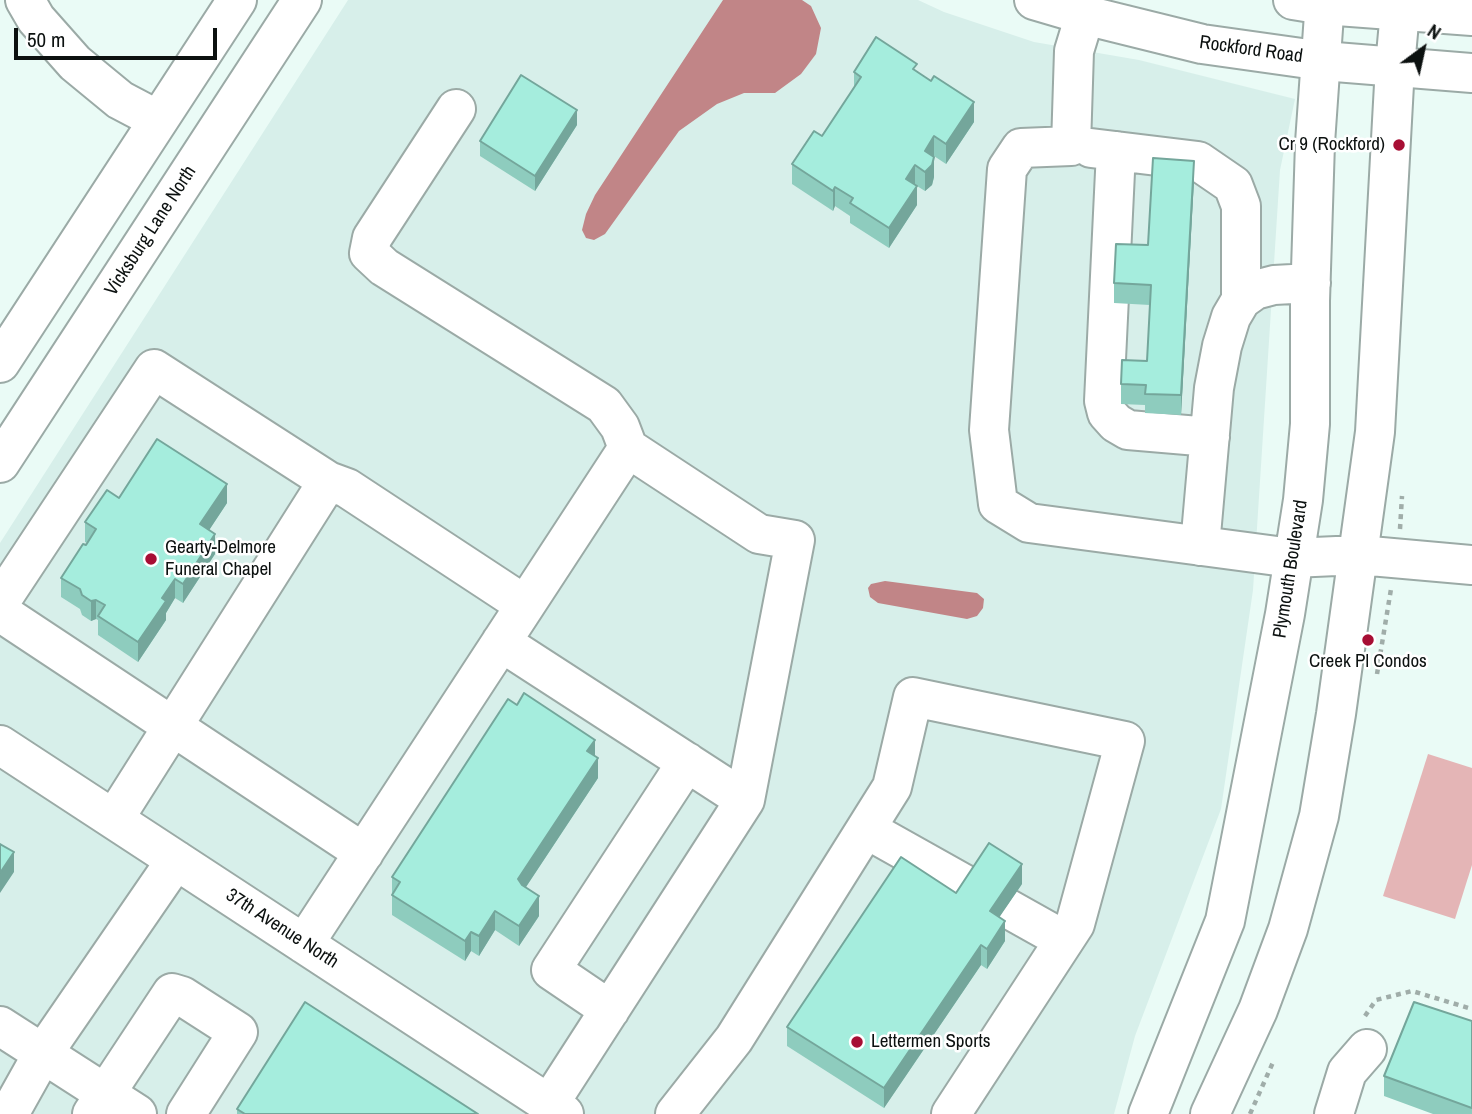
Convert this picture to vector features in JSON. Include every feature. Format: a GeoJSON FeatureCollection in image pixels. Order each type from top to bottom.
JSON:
{"type":"FeatureCollection","features":[{"type":"Feature","properties":{"kind":"street"},"geometry":{"type":"LineString","coordinates":[[25,0],[36,19],[75,62],[120,100],[158,120]]}},
{"type":"Feature","properties":{"kind":"street"},"geometry":{"type":"LineString","coordinates":[[0,363],[237,0]]}},
{"type":"Feature","properties":{"kind":"street","name":"Vicksburg Lane North"},"geometry":{"type":"LineString","coordinates":[[0,463],[302,0]]}},
{"type":"Feature","properties":{"kind":"street","name":"Rockford Road"},"geometry":{"type":"LineString","coordinates":[[1034,0],[1202,44],[1323,61],[1472,73]]}},
{"type":"Feature","properties":{"kind":"street"},"geometry":{"type":"LineString","coordinates":[[1314,2],[1401,6],[1472,16]]}},
{"type":"Feature","properties":{"kind":"street","name":"Plymouth Boulevard"},"geometry":{"type":"LineString","coordinates":[[1147,1114],[1225,921],[1285,614],[1303,500],[1310,424],[1315,143],[1323,61],[1314,2]]}},
{"type":"Feature","properties":{"kind":"street"},"geometry":{"type":"LineString","coordinates":[[1210,1114],[1258,1010],[1289,929],[1315,830],[1336,714],[1375,432],[1395,66],[1401,6]]}},
{"type":"Feature","properties":{"kind":"street"},"geometry":{"type":"LineString","coordinates":[[1071,146],[1074,51],[1085,15]]}},
{"type":"Feature","properties":{"kind":"street"},"geometry":{"type":"LineString","coordinates":[[456,108],[372,238],[369,253],[384,267],[604,405],[620,426],[628,448],[759,534],[794,540],[745,800],[610,1010],[556,1109]]}},
{"type":"Feature","properties":{"kind":"street"},"geometry":{"type":"LineString","coordinates":[[1241,300],[1241,205],[1233,185],[1198,161],[1071,146],[1021,148],[1007,169],[989,430],[998,505],[1029,523],[1292,558],[1359,555],[1472,565]]}},
{"type":"Feature","properties":{"kind":"street"},"geometry":{"type":"LineString","coordinates":[[1116,151],[1104,401],[1107,412],[1116,423],[1128,430],[1210,437]]}},
{"type":"Feature","properties":{"kind":"street"},"geometry":{"type":"LineString","coordinates":[[1200,545],[1214,388],[1231,317],[1241,300],[1255,290],[1274,285],[1311,283]]}},
{"type":"Feature","properties":{"kind":"street"},"geometry":{"type":"LineString","coordinates":[[0,602],[154,369],[328,481],[347,488],[525,606]]}},
{"type":"Feature","properties":{"kind":"street"},"geometry":{"type":"LineString","coordinates":[[304,944],[628,448]]}},
{"type":"Feature","properties":{"kind":"street"},"geometry":{"type":"LineString","coordinates":[[114,819],[328,481]]}},
{"type":"Feature","properties":{"kind":"street"},"geometry":{"type":"LineString","coordinates":[[0,612],[364,853]]}},
{"type":"Feature","properties":{"kind":"street"},"geometry":{"type":"LineString","coordinates":[[501,642],[745,800]]}},
{"type":"Feature","properties":{"kind":"street"},"geometry":{"type":"LineString","coordinates":[[675,1114],[734,1039],[892,787],[914,697],[1125,741],[1075,924],[951,1114]]}},
{"type":"Feature","properties":{"kind":"street","name":"37th Avenue North"},"geometry":{"type":"LineString","coordinates":[[0,745],[556,1109]]}},
{"type":"Feature","properties":{"kind":"street"},"geometry":{"type":"LineString","coordinates":[[610,1010],[551,970],[687,762]]}},
{"type":"Feature","properties":{"kind":"street"},"geometry":{"type":"LineString","coordinates":[[866,829],[1064,940]]}},
{"type":"Feature","properties":{"kind":"street"},"geometry":{"type":"LineString","coordinates":[[9,1114],[42,1055],[176,860]]}},
{"type":"Feature","properties":{"kind":"street"},"geometry":{"type":"LineString","coordinates":[[98,1104],[172,993],[182,996],[238,1032],[186,1114]]}},
{"type":"Feature","properties":{"kind":"street"},"geometry":{"type":"LineString","coordinates":[[0,1026],[42,1055],[98,1104],[137,1114]]}},
{"type":"Feature","properties":{"kind":"street"},"geometry":{"type":"LineString","coordinates":[[1334,1114],[1347,1072],[1367,1049]]}},
{"type":"Feature","properties":{"kind":"path"},"geometry":{"type":"LineString","coordinates":[[1367,1049],[1359,1025],[1376,1000],[1412,991],[1472,1009]]}},
{"type":"Feature","properties":{"kind":"shaded area"},"geometry":{"type":"Polygon","coordinates":[[[348,0],[918,0],[944,12],[1034,42],[1139,60],[1295,99],[1280,170],[1253,590],[1221,809],[1135,1036],[1114,1114],[0,1114],[0,543],[348,0]]]}},
{"type":"Feature","properties":{"kind":"shaded area"},"geometry":{"type":"Polygon","coordinates":[[[723,0],[802,0],[811,6],[821,28],[816,54],[801,74],[775,93],[744,93],[717,104],[679,131],[605,234],[594,240],[586,238],[582,230],[595,195],[723,0]]]}},
{"type":"Feature","properties":{"kind":"shaded area"},"geometry":{"type":"Polygon","coordinates":[[[885,581],[977,593],[984,599],[983,608],[977,616],[967,619],[878,603],[870,597],[868,588],[871,584],[885,581]]]}},
{"type":"Feature","properties":{"kind":"shaded area"},"geometry":{"type":"Polygon","coordinates":[[[1428,754],[1472,768],[1472,865],[1455,919],[1383,896],[1428,754]]]}},
{"type":"Feature","properties":{"kind":"building"},"geometry":{"type":"Polygon","coordinates":[[[876,37],[917,64],[913,69],[931,81],[934,76],[974,102],[946,144],[934,136],[925,151],[934,157],[932,165],[925,172],[915,165],[906,179],[917,186],[889,228],[850,203],[853,198],[835,187],[833,191],[792,164],[814,131],[822,136],[861,77],[854,72],[876,37]]]}},
{"type":"Feature","properties":{"kind":"building"},"geometry":{"type":"Polygon","coordinates":[[[521,75],[577,110],[535,176],[480,141],[521,75]]]}},
{"type":"Feature","properties":{"kind":"building"},"geometry":{"type":"Polygon","coordinates":[[[1153,158],[1194,161],[1181,395],[1145,394],[1146,385],[1121,384],[1122,360],[1147,361],[1151,285],[1114,283],[1116,244],[1148,245],[1153,158]]]}},
{"type":"Feature","properties":{"kind":"building","name":"Gearty-Delmore Funeral Chapel"},"geometry":{"type":"Polygon","coordinates":[[[157,439],[227,484],[200,524],[215,534],[183,584],[175,579],[162,598],[166,601],[138,642],[98,616],[105,605],[96,600],[91,601],[82,595],[80,589],[61,578],[96,529],[85,522],[107,490],[119,498],[157,439]]]}},
{"type":"Feature","properties":{"kind":"building"},"geometry":{"type":"Polygon","coordinates":[[[524,693],[595,740],[587,751],[598,758],[518,879],[522,885],[539,896],[519,926],[495,911],[479,936],[471,932],[465,941],[392,895],[400,882],[392,877],[508,699],[517,705],[524,693]]]}},
{"type":"Feature","properties":{"kind":"building"},"geometry":{"type":"Polygon","coordinates":[[[989,843],[1022,864],[990,911],[1005,921],[987,949],[981,945],[884,1088],[787,1027],[901,857],[956,893],[989,843]]]}},
{"type":"Feature","properties":{"kind":"building"},"geometry":{"type":"Polygon","coordinates":[[[0,844],[14,852],[0,873],[0,844]]]}},
{"type":"Feature","properties":{"kind":"building"},"geometry":{"type":"Polygon","coordinates":[[[305,1002],[478,1114],[245,1114],[237,1109],[305,1002]]]}},
{"type":"Feature","properties":{"kind":"building"},"geometry":{"type":"Polygon","coordinates":[[[1414,1002],[1472,1021],[1472,1108],[1384,1076],[1414,1002]]]}},
{"type":"Feature","properties":{"kind":"place","name":"Cr 9 (Rockford)"},"geometry":{"type":"Point","coordinates":[1399,145]}},
{"type":"Feature","properties":{"kind":"place","name":"Gearty-Delmore Funeral Chapel"},"geometry":{"type":"Point","coordinates":[151,559]}},
{"type":"Feature","properties":{"kind":"place","name":"Creek Pl Condos"},"geometry":{"type":"Point","coordinates":[1368,640]}},
{"type":"Feature","properties":{"kind":"place","name":"Lettermen Sports"},"geometry":{"type":"Point","coordinates":[857,1042]}}]}
